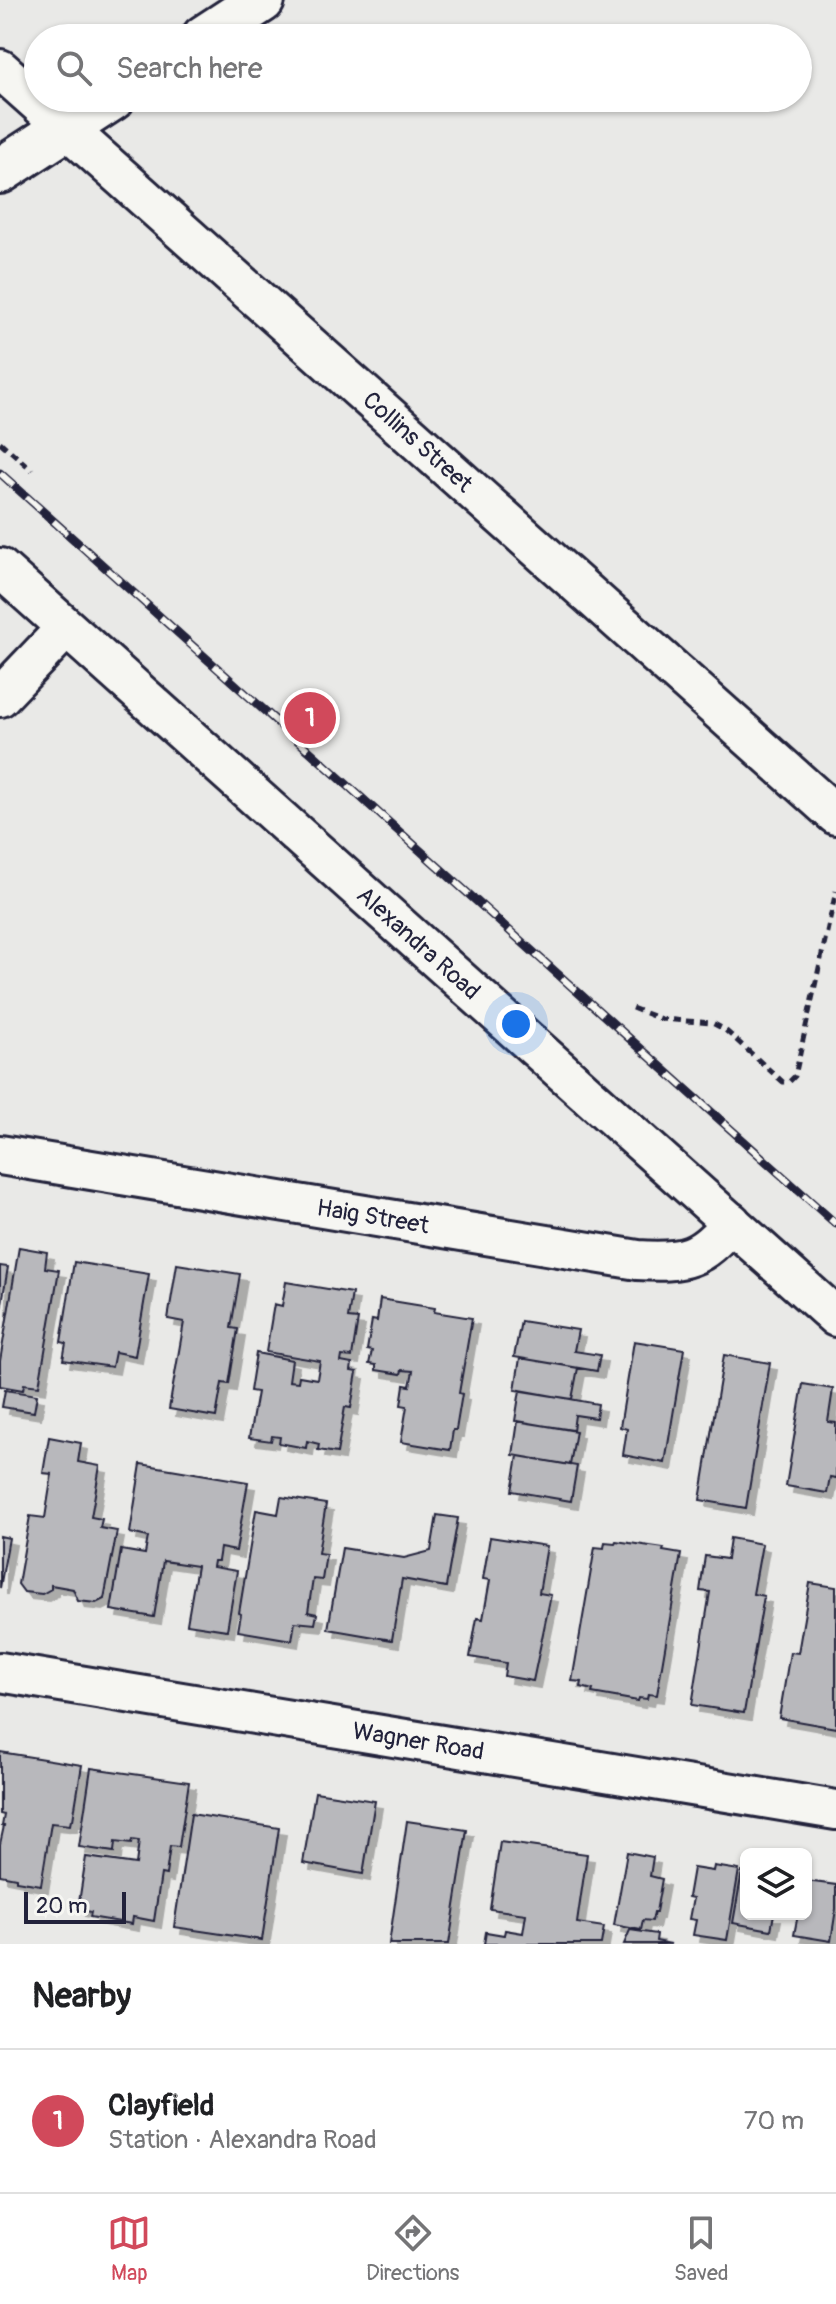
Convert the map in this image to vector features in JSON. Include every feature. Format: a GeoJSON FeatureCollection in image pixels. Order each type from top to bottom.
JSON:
{"type":"FeatureCollection","features":[{"type":"Feature","properties":{"kind":"highway"},"geometry":{"type":"LineString","coordinates":[[225,24],[262,0]]}},
{"type":"Feature","properties":{"kind":"highway"},"geometry":{"type":"LineString","coordinates":[[0,171],[91,112]]}},
{"type":"Feature","properties":{"kind":"street","name":"Collins Street"},"geometry":{"type":"LineString","coordinates":[[0,69],[24,90]]}},
{"type":"Feature","properties":{"kind":"street","name":"Collins Street"},"geometry":{"type":"LineString","coordinates":[[48,112],[836,815]]}},
{"type":"Feature","properties":{"kind":"street","name":"Alexandra Road"},"geometry":{"type":"LineString","coordinates":[[0,568],[836,1317]]}},
{"type":"Feature","properties":{"kind":"street"},"geometry":{"type":"LineString","coordinates":[[0,697],[66,628]]}},
{"type":"Feature","properties":{"kind":"street","name":"Haig Street"},"geometry":{"type":"LineString","coordinates":[[0,1155],[638,1260],[669,1262],[689,1259],[714,1244],[731,1222]]}},
{"type":"Feature","properties":{"kind":"street","name":"Wagner Road"},"geometry":{"type":"LineString","coordinates":[[0,1672],[836,1810]]}},
{"type":"Feature","properties":{"kind":"path"},"geometry":{"type":"LineString","coordinates":[[0,442],[32,470]]}},
{"type":"Feature","properties":{"kind":"path"},"geometry":{"type":"LineString","coordinates":[[632,1008],[661,1019],[712,1023],[724,1029],[783,1082],[789,1082],[795,1076],[836,891]]}},
{"type":"Feature","properties":{"kind":"building"},"geometry":{"type":"Polygon","coordinates":[[[19,1247],[47,1252],[45,1268],[59,1270],[39,1386],[24,1384],[23,1390],[0,1386],[0,1361],[19,1247]]]}},
{"type":"Feature","properties":{"kind":"building"},"geometry":{"type":"Polygon","coordinates":[[[74,1262],[149,1274],[135,1356],[115,1352],[112,1367],[63,1360],[66,1343],[61,1342],[74,1262]]]}},
{"type":"Feature","properties":{"kind":"building"},"geometry":{"type":"Polygon","coordinates":[[[177,1264],[240,1274],[231,1328],[238,1329],[229,1384],[222,1383],[216,1417],[169,1409],[184,1322],[168,1319],[177,1264]]]}},
{"type":"Feature","properties":{"kind":"building"},"geometry":{"type":"Polygon","coordinates":[[[0,1266],[8,1267],[0,1315],[0,1266]]]}},
{"type":"Feature","properties":{"kind":"building"},"geometry":{"type":"Polygon","coordinates":[[[286,1282],[352,1293],[348,1318],[358,1319],[352,1357],[342,1356],[341,1362],[352,1364],[351,1371],[357,1372],[351,1408],[345,1407],[337,1453],[318,1450],[319,1444],[307,1441],[306,1448],[279,1443],[280,1437],[272,1436],[271,1441],[249,1438],[257,1392],[250,1391],[256,1353],[292,1360],[289,1381],[298,1382],[299,1376],[317,1379],[320,1361],[266,1352],[274,1304],[282,1306],[286,1282]]]}},
{"type":"Feature","properties":{"kind":"building"},"geometry":{"type":"Polygon","coordinates":[[[380,1299],[472,1318],[456,1430],[453,1430],[450,1450],[401,1442],[407,1406],[401,1405],[404,1385],[410,1386],[413,1371],[402,1370],[401,1374],[376,1370],[376,1365],[369,1364],[372,1351],[367,1350],[372,1320],[377,1321],[380,1299]]]}},
{"type":"Feature","properties":{"kind":"building"},"geometry":{"type":"Polygon","coordinates":[[[521,1321],[578,1330],[574,1351],[600,1355],[597,1371],[514,1357],[521,1321]]]}},
{"type":"Feature","properties":{"kind":"building"},"geometry":{"type":"Polygon","coordinates":[[[634,1341],[684,1349],[665,1463],[623,1455],[627,1429],[620,1427],[634,1341]]]}},
{"type":"Feature","properties":{"kind":"building"},"geometry":{"type":"Polygon","coordinates":[[[724,1355],[770,1363],[746,1508],[700,1500],[724,1355]]]}},
{"type":"Feature","properties":{"kind":"building"},"geometry":{"type":"Polygon","coordinates":[[[520,1358],[578,1368],[572,1399],[515,1390],[520,1358]]]}},
{"type":"Feature","properties":{"kind":"building"},"geometry":{"type":"Polygon","coordinates":[[[803,1384],[833,1389],[828,1422],[836,1423],[836,1478],[830,1477],[827,1493],[786,1486],[803,1384]]]}},
{"type":"Feature","properties":{"kind":"building"},"geometry":{"type":"Polygon","coordinates":[[[5,1390],[37,1395],[34,1412],[2,1407],[5,1390]]]}},
{"type":"Feature","properties":{"kind":"building"},"geometry":{"type":"Polygon","coordinates":[[[520,1390],[598,1404],[596,1418],[575,1415],[573,1430],[515,1421],[520,1390]]]}},
{"type":"Feature","properties":{"kind":"building"},"geometry":{"type":"Polygon","coordinates":[[[518,1421],[576,1431],[570,1465],[513,1455],[518,1421]]]}},
{"type":"Feature","properties":{"kind":"building"},"geometry":{"type":"Polygon","coordinates":[[[49,1437],[81,1443],[78,1462],[100,1466],[91,1517],[102,1519],[100,1528],[117,1531],[104,1599],[96,1603],[78,1601],[73,1589],[51,1585],[51,1589],[42,1594],[24,1592],[18,1584],[30,1516],[45,1518],[52,1474],[43,1473],[49,1437]]]}},
{"type":"Feature","properties":{"kind":"building"},"geometry":{"type":"Polygon","coordinates":[[[518,1456],[577,1466],[571,1501],[512,1491],[518,1456]]]}},
{"type":"Feature","properties":{"kind":"building"},"geometry":{"type":"Polygon","coordinates":[[[141,1464],[248,1482],[236,1551],[220,1548],[218,1561],[214,1561],[213,1567],[237,1571],[227,1630],[187,1624],[197,1566],[163,1561],[154,1617],[111,1610],[121,1550],[145,1554],[148,1537],[130,1533],[141,1464]]]}},
{"type":"Feature","properties":{"kind":"building"},"geometry":{"type":"Polygon","coordinates":[[[281,1497],[326,1504],[318,1553],[326,1554],[322,1580],[313,1579],[308,1612],[317,1614],[315,1624],[295,1622],[292,1640],[238,1631],[256,1510],[278,1514],[281,1497]]]}},
{"type":"Feature","properties":{"kind":"building"},"geometry":{"type":"Polygon","coordinates":[[[437,1515],[458,1518],[446,1587],[402,1579],[392,1640],[328,1629],[342,1548],[404,1558],[431,1551],[437,1515]]]}},
{"type":"Feature","properties":{"kind":"building"},"geometry":{"type":"Polygon","coordinates":[[[0,1536],[9,1538],[0,1588],[0,1536]]]}},
{"type":"Feature","properties":{"kind":"building"},"geometry":{"type":"Polygon","coordinates":[[[490,1537],[547,1546],[539,1593],[551,1595],[533,1681],[504,1676],[506,1663],[470,1657],[477,1618],[483,1619],[490,1580],[483,1579],[490,1537]]]}},
{"type":"Feature","properties":{"kind":"building"},"geometry":{"type":"Polygon","coordinates":[[[730,1538],[762,1544],[753,1594],[764,1596],[744,1713],[692,1705],[710,1592],[700,1591],[705,1556],[727,1559],[730,1538]]]}},
{"type":"Feature","properties":{"kind":"building"},"geometry":{"type":"Polygon","coordinates":[[[605,1542],[664,1548],[663,1551],[681,1554],[657,1695],[648,1694],[647,1699],[639,1698],[638,1701],[592,1693],[593,1690],[581,1687],[582,1682],[572,1681],[595,1547],[604,1548],[605,1542]]]}},
{"type":"Feature","properties":{"kind":"building"},"geometry":{"type":"Polygon","coordinates":[[[810,1583],[836,1587],[836,1728],[779,1718],[790,1652],[798,1653],[810,1583]]]}},
{"type":"Feature","properties":{"kind":"building"},"geometry":{"type":"Polygon","coordinates":[[[0,1752],[82,1765],[73,1820],[70,1825],[51,1823],[41,1885],[0,1875],[4,1815],[0,1814],[0,1752]]]}},
{"type":"Feature","properties":{"kind":"building"},"geometry":{"type":"Polygon","coordinates":[[[91,1768],[189,1782],[179,1847],[170,1846],[166,1875],[161,1874],[154,1921],[133,1917],[132,1924],[90,1917],[91,1912],[78,1909],[86,1857],[136,1864],[139,1841],[132,1840],[131,1844],[115,1842],[114,1852],[79,1847],[91,1768]]]}},
{"type":"Feature","properties":{"kind":"building"},"geometry":{"type":"Polygon","coordinates":[[[315,1792],[375,1801],[363,1874],[303,1863],[315,1792]]]}},
{"type":"Feature","properties":{"kind":"building"},"geometry":{"type":"Polygon","coordinates":[[[191,1814],[279,1828],[262,1940],[174,1927],[191,1814]]]}},
{"type":"Feature","properties":{"kind":"building"},"geometry":{"type":"Polygon","coordinates":[[[407,1821],[467,1830],[449,1944],[389,1944],[407,1821]]]}},
{"type":"Feature","properties":{"kind":"building"},"geometry":{"type":"Polygon","coordinates":[[[500,1842],[587,1854],[577,1923],[604,1927],[601,1944],[484,1944],[486,1932],[504,1935],[505,1930],[523,1933],[526,1914],[490,1909],[500,1842]]]}},
{"type":"Feature","properties":{"kind":"building"},"geometry":{"type":"Polygon","coordinates":[[[627,1852],[653,1857],[650,1876],[662,1879],[656,1912],[652,1921],[643,1920],[641,1930],[614,1925],[627,1852]]]}},
{"type":"Feature","properties":{"kind":"building"},"geometry":{"type":"Polygon","coordinates":[[[714,1866],[739,1870],[727,1940],[693,1935],[696,1920],[689,1919],[693,1898],[688,1897],[693,1868],[713,1871],[714,1866]]]}},
{"type":"Feature","properties":{"kind":"building"},"geometry":{"type":"Polygon","coordinates":[[[812,1882],[836,1885],[831,1941],[794,1935],[797,1920],[812,1920],[812,1882]]]}},
{"type":"Feature","properties":{"kind":"building"},"geometry":{"type":"Polygon","coordinates":[[[740,1883],[740,1920],[773,1920],[771,1930],[733,1923],[740,1883]]]}},
{"type":"Feature","properties":{"kind":"building"},"geometry":{"type":"Polygon","coordinates":[[[630,1930],[657,1934],[656,1941],[671,1944],[624,1944],[630,1930]]]}},
{"type":"Feature","properties":{"kind":"railway"},"geometry":{"type":"LineString","coordinates":[[0,473],[836,1224]]}},
{"type":"Feature","properties":{"kind":"place","name":"Clayfield"},"geometry":{"type":"Point","coordinates":[310,718]}}]}
